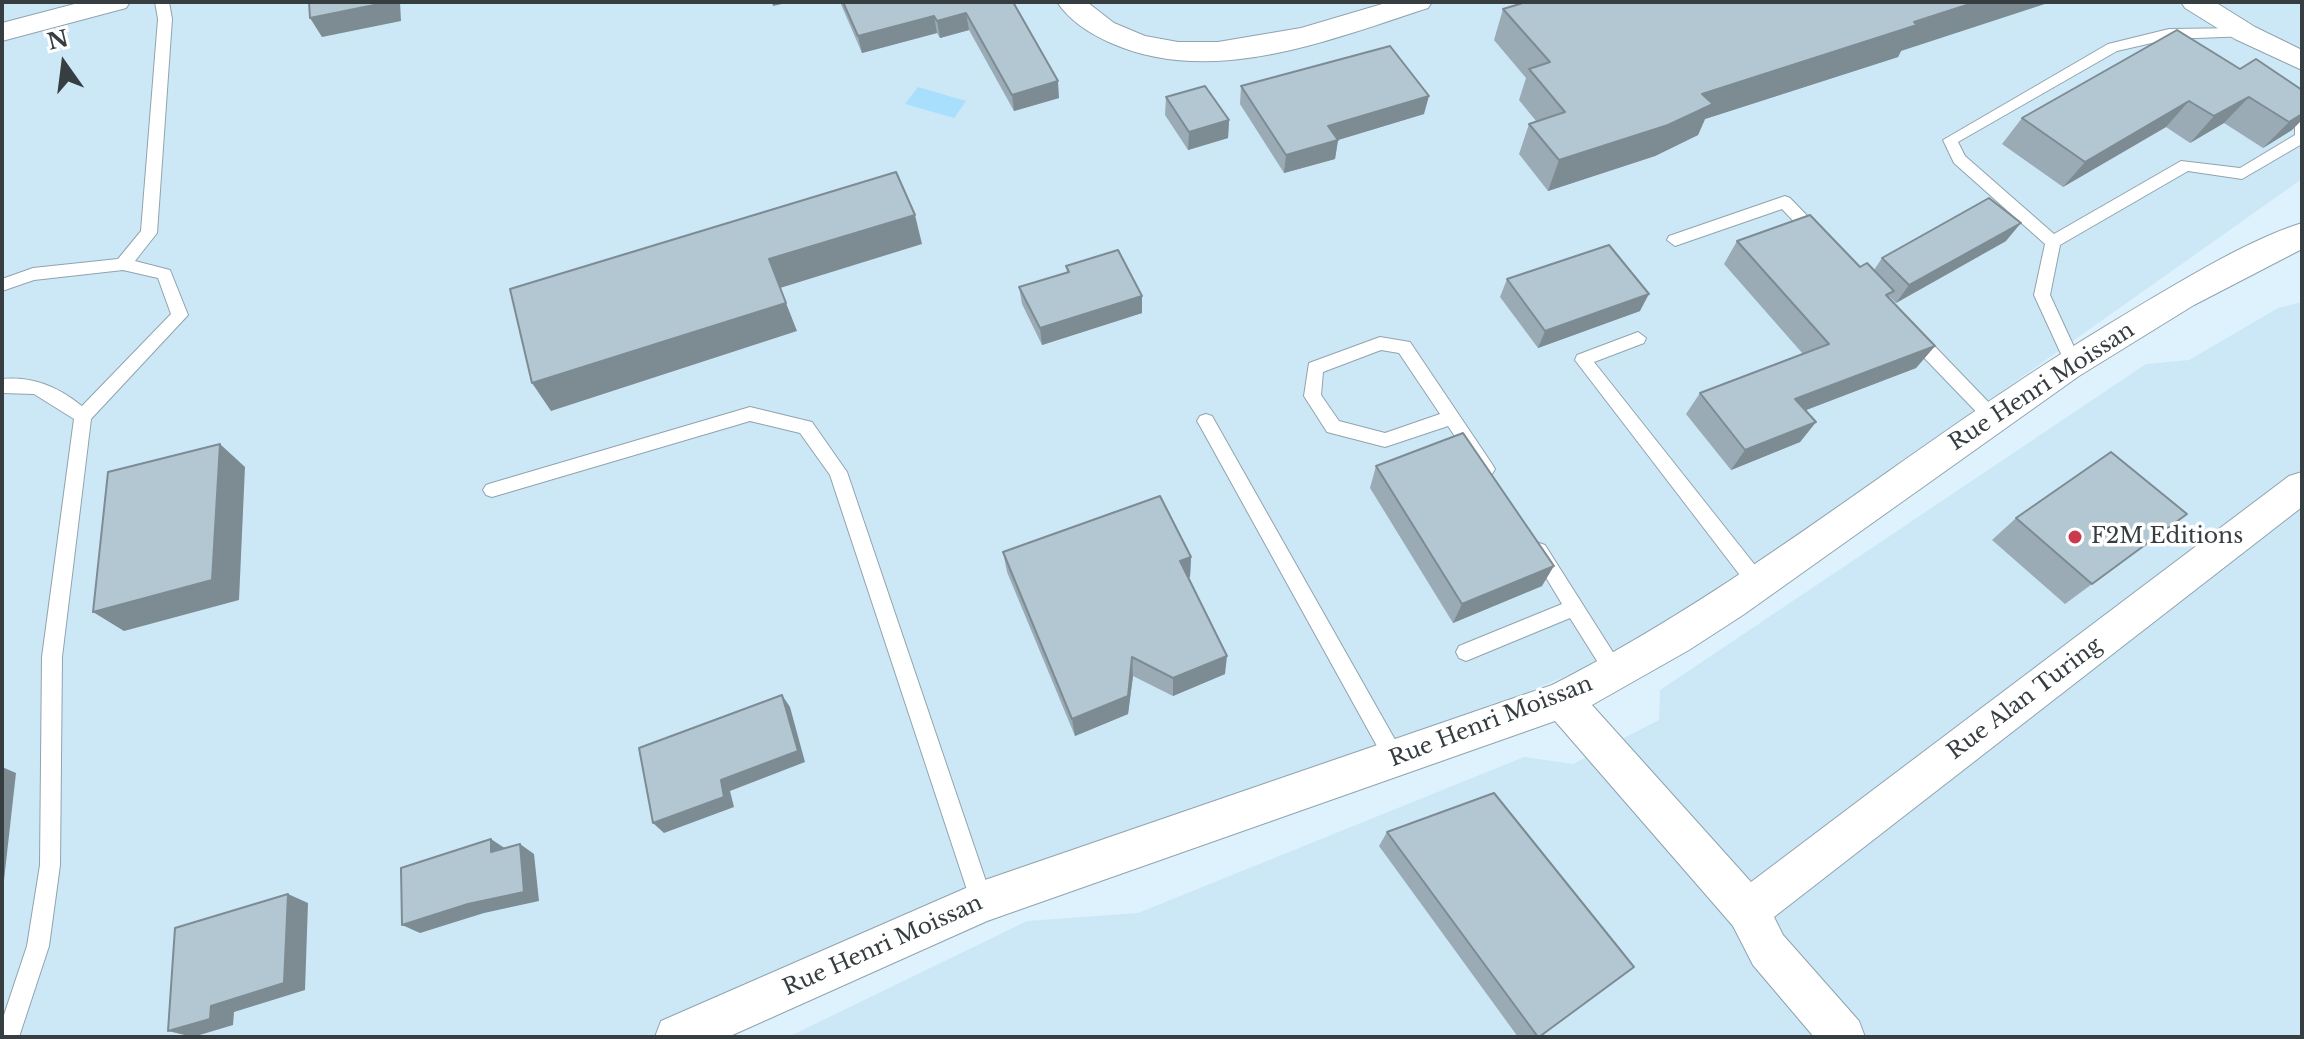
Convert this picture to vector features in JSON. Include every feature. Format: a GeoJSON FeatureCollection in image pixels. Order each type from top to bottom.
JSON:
{"type":"FeatureCollection","features":[{"type":"Feature","properties":{"kind":"street"},"geometry":{"type":"LineString","coordinates":[[2,32],[116,2]]}},
{"type":"Feature","properties":{"kind":"street"},"geometry":{"type":"LineString","coordinates":[[1071,2],[1104,30],[1148,47],[1213,54],[1294,40],[1418,2]]}},
{"type":"Feature","properties":{"kind":"street"},"geometry":{"type":"LineString","coordinates":[[2195,2],[2245,33],[2298,60]]}},
{"type":"Feature","properties":{"kind":"street","name":"Rue Henri Moissan"},"geometry":{"type":"LineString","coordinates":[[677,1037],[982,902],[1562,700],[1616,674],[1759,585],[2073,362],[2232,268],[2302,235]]}},
{"type":"Feature","properties":{"kind":"street","name":"Rue Henri Moissan"},"geometry":{"type":"LineString","coordinates":[[2232,268],[2302,253]]}},
{"type":"Feature","properties":{"kind":"street","name":"Rue Alan Turing"},"geometry":{"type":"LineString","coordinates":[[1748,911],[2302,487]]}},
{"type":"Feature","properties":{"kind":"street"},"geometry":{"type":"LineString","coordinates":[[1562,700],[1748,911],[1768,950],[1843,1037]]}},
{"type":"Feature","properties":{"kind":"lane"},"geometry":{"type":"LineString","coordinates":[[123,264],[149,233],[165,19],[162,2]]}},
{"type":"Feature","properties":{"kind":"lane"},"geometry":{"type":"LineString","coordinates":[[2053,242],[1959,159],[1950,140],[2113,47],[2169,34],[2245,33]]}},
{"type":"Feature","properties":{"kind":"lane"},"geometry":{"type":"LineString","coordinates":[[2169,34],[2194,51]]}},
{"type":"Feature","properties":{"kind":"lane"},"geometry":{"type":"LineString","coordinates":[[2073,362],[2042,295],[2053,242],[2186,165],[2242,174],[2302,137],[2302,123],[2270,100]]}},
{"type":"Feature","properties":{"kind":"lane"},"geometry":{"type":"LineString","coordinates":[[1675,240],[1785,202],[1828,247]]}},
{"type":"Feature","properties":{"kind":"lane"},"geometry":{"type":"LineString","coordinates":[[2,285],[33,274],[123,264],[164,274],[180,315],[83,416],[52,657],[50,865],[38,946],[8,1037]]}},
{"type":"Feature","properties":{"kind":"lane"},"geometry":{"type":"LineString","coordinates":[[1905,326],[1992,417]]}},
{"type":"Feature","properties":{"kind":"lane"},"geometry":{"type":"LineString","coordinates":[[1638,338],[1583,360],[1759,585]]}},
{"type":"Feature","properties":{"kind":"lane"},"geometry":{"type":"LineString","coordinates":[[1453,417],[1385,440],[1333,427],[1312,396],[1315,368],[1380,343],[1404,347],[1453,417],[1494,480]]}},
{"type":"Feature","properties":{"kind":"lane"},"geometry":{"type":"LineString","coordinates":[[2,386],[18,383],[56,394],[83,416]]}},
{"type":"Feature","properties":{"kind":"lane"},"geometry":{"type":"LineString","coordinates":[[492,490],[750,414],[806,427],[838,472],[982,902]]}},
{"type":"Feature","properties":{"kind":"lane"},"geometry":{"type":"LineString","coordinates":[[1206,421],[1395,759]]}},
{"type":"Feature","properties":{"kind":"lane"},"geometry":{"type":"LineString","coordinates":[[1526,531],[1616,674]]}},
{"type":"Feature","properties":{"kind":"lane"},"geometry":{"type":"LineString","coordinates":[[1466,652],[1575,607]]}},
{"type":"Feature","properties":{"kind":"shaded area"},"geometry":{"type":"Polygon","coordinates":[[[2,2],[2302,2],[2302,179],[1650,640],[720,1037],[2,1037],[2,2]]]}},
{"type":"Feature","properties":{"kind":"shaded area"},"geometry":{"type":"Polygon","coordinates":[[[2302,302],[2302,1037],[788,1037],[1027,921],[1138,913],[1524,757],[1573,764],[1659,720],[1660,690],[2146,364],[2189,360],[2278,308],[2302,302]]]}},
{"type":"Feature","properties":{"kind":"water"},"geometry":{"type":"Polygon","coordinates":[[[918,87],[966,101],[954,118],[905,104],[918,87]]]}},
{"type":"Feature","properties":{"kind":"building"},"geometry":{"type":"Polygon","coordinates":[[[309,2],[389,2],[310,18],[309,2]]]}},
{"type":"Feature","properties":{"kind":"building"},"geometry":{"type":"Polygon","coordinates":[[[843,2],[1013,2],[1058,81],[1012,95],[966,13],[937,21],[934,16],[858,36],[843,2]]]}},
{"type":"Feature","properties":{"kind":"building"},"geometry":{"type":"Polygon","coordinates":[[[1526,2],[1976,2],[1914,22],[1917,25],[1702,94],[1713,104],[1668,125],[1559,160],[1529,124],[1565,112],[1529,69],[1550,62],[1503,9],[1526,2]]]}},
{"type":"Feature","properties":{"kind":"building"},"geometry":{"type":"Polygon","coordinates":[[[2177,30],[2240,69],[2256,59],[2302,90],[2302,114],[2289,122],[2249,97],[2214,116],[2189,101],[2085,162],[2022,118],[2177,30]]]}},
{"type":"Feature","properties":{"kind":"building"},"geometry":{"type":"Polygon","coordinates":[[[1390,46],[1429,96],[1328,126],[1338,140],[1286,155],[1241,86],[1390,46]]]}},
{"type":"Feature","properties":{"kind":"building"},"geometry":{"type":"Polygon","coordinates":[[[1205,86],[1229,120],[1189,132],[1166,97],[1205,86]]]}},
{"type":"Feature","properties":{"kind":"building"},"geometry":{"type":"Polygon","coordinates":[[[896,172],[915,215],[769,259],[786,303],[532,383],[510,289],[896,172]]]}},
{"type":"Feature","properties":{"kind":"building"},"geometry":{"type":"Polygon","coordinates":[[[1989,198],[2021,223],[1909,285],[1882,258],[1989,198]]]}},
{"type":"Feature","properties":{"kind":"building"},"geometry":{"type":"Polygon","coordinates":[[[1810,215],[1860,267],[1867,263],[1894,291],[1886,295],[1935,346],[1795,399],[1816,422],[1745,450],[1700,393],[1829,344],[1737,241],[1810,215]]]}},
{"type":"Feature","properties":{"kind":"building"},"geometry":{"type":"Polygon","coordinates":[[[1609,245],[1649,294],[1545,331],[1507,279],[1609,245]]]}},
{"type":"Feature","properties":{"kind":"building"},"geometry":{"type":"Polygon","coordinates":[[[1118,250],[1142,296],[1040,328],[1019,287],[1069,272],[1066,266],[1118,250]]]}},
{"type":"Feature","properties":{"kind":"building"},"geometry":{"type":"Polygon","coordinates":[[[1463,433],[1554,566],[1462,604],[1376,466],[1463,433]]]}},
{"type":"Feature","properties":{"kind":"building"},"geometry":{"type":"Polygon","coordinates":[[[220,444],[212,580],[93,612],[108,472],[220,444]]]}},
{"type":"Feature","properties":{"kind":"building","name":"F2M Editions"},"geometry":{"type":"Polygon","coordinates":[[[2111,452],[2187,514],[2092,584],[2016,518],[2111,452]]]}},
{"type":"Feature","properties":{"kind":"building"},"geometry":{"type":"Polygon","coordinates":[[[1160,496],[1191,557],[1180,561],[1227,656],[1173,678],[1132,657],[1128,696],[1072,719],[1003,552],[1160,496]]]}},
{"type":"Feature","properties":{"kind":"building"},"geometry":{"type":"Polygon","coordinates":[[[782,695],[798,751],[721,780],[724,797],[653,823],[639,748],[782,695]]]}},
{"type":"Feature","properties":{"kind":"building"},"geometry":{"type":"Polygon","coordinates":[[[1494,793],[1634,967],[1539,1037],[1387,832],[1494,793]]]}},
{"type":"Feature","properties":{"kind":"building"},"geometry":{"type":"Polygon","coordinates":[[[491,839],[491,852],[520,844],[524,892],[468,904],[402,925],[401,868],[491,839]]]}},
{"type":"Feature","properties":{"kind":"building"},"geometry":{"type":"Polygon","coordinates":[[[288,894],[284,983],[211,1006],[210,1019],[168,1031],[175,928],[288,894]]]}},
{"type":"Feature","properties":{"kind":"place","name":"F2M Editions"},"geometry":{"type":"Point","coordinates":[2075,537]}}]}
